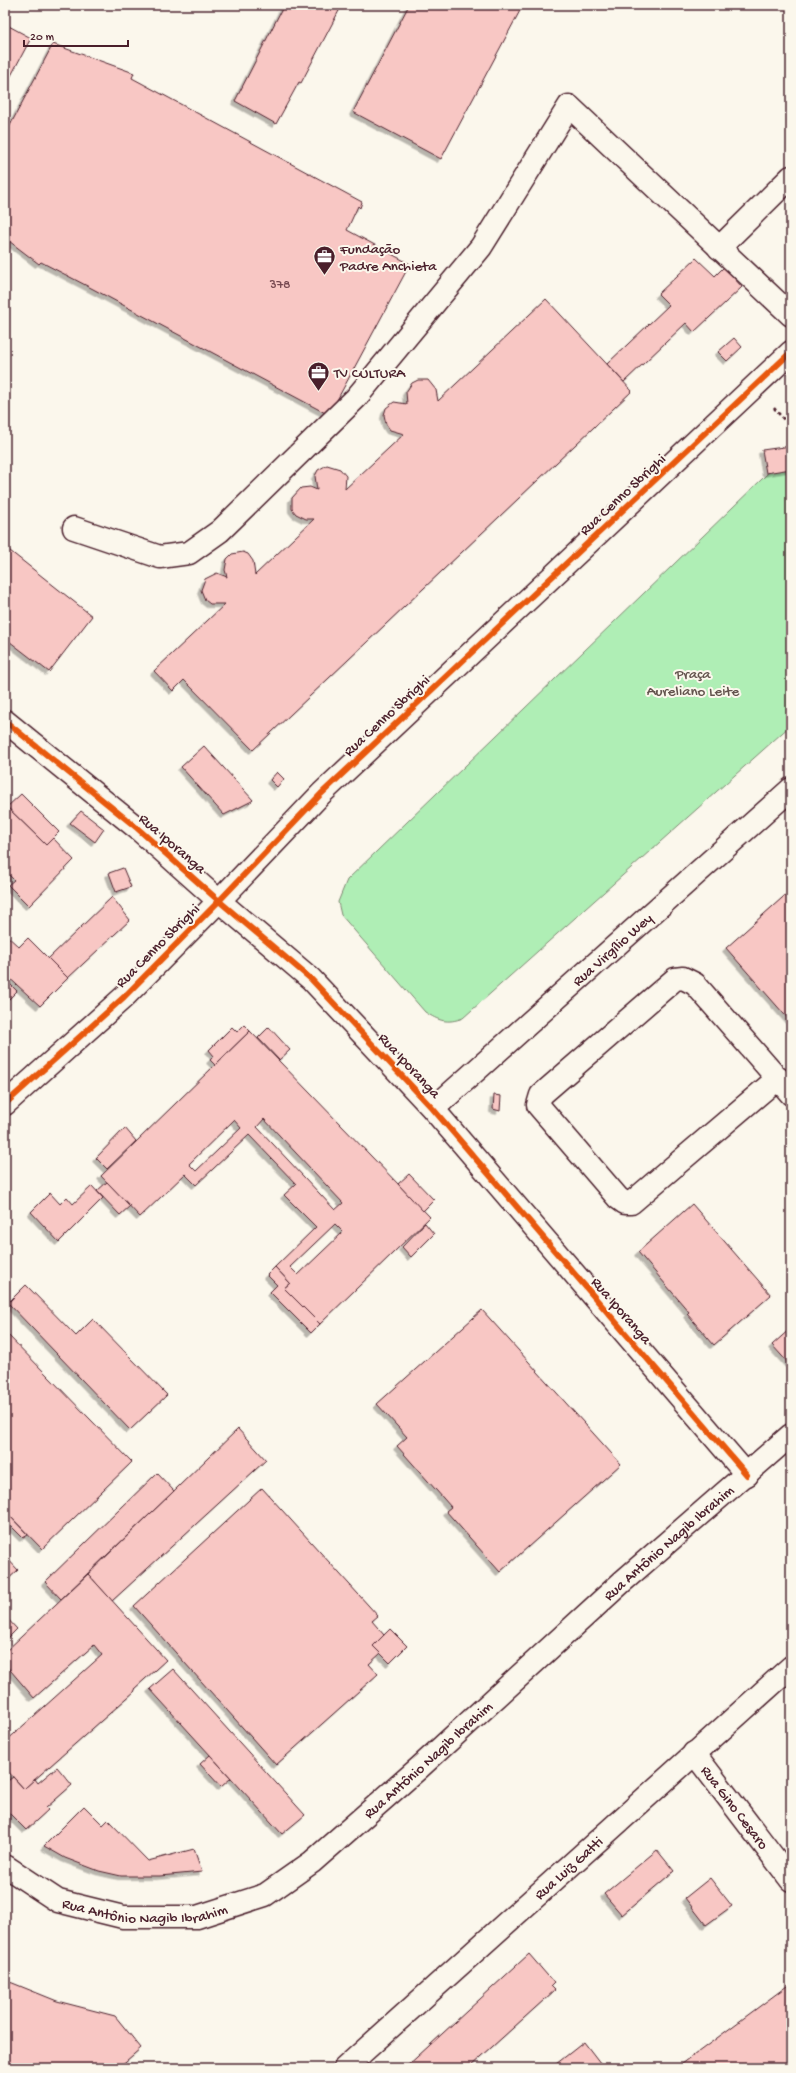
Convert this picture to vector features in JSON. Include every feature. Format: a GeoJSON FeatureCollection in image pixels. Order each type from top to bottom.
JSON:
{"type":"FeatureCollection","features":[{"type":"Feature","properties":{"kind":"street"},"geometry":{"type":"LineString","coordinates":[[74,528],[160,557],[189,553],[220,531],[356,398],[481,247],[569,106],[791,315]]}},
{"type":"Feature","properties":{"kind":"street"},"geometry":{"type":"LineString","coordinates":[[719,248],[791,177]]}},
{"type":"Feature","properties":{"kind":"street","name":"Rua Cenno Sbrighi"},"geometry":{"type":"LineString","coordinates":[[5,1104],[124,997],[219,901],[321,794],[791,352]]}},
{"type":"Feature","properties":{"kind":"street","name":"Rua Iporanga"},"geometry":{"type":"LineString","coordinates":[[5,721],[137,828],[219,901],[311,979],[433,1109],[747,1475]]}},
{"type":"Feature","properties":{"kind":"street","name":"Rua Virgílio Wey"},"geometry":{"type":"LineString","coordinates":[[433,1109],[791,789]]}},
{"type":"Feature","properties":{"kind":"street"},"geometry":{"type":"LineString","coordinates":[[683,978],[696,984],[784,1086],[631,1203],[625,1203],[618,1198],[538,1105],[541,1095],[675,979],[683,978]]}},
{"type":"Feature","properties":{"kind":"street","name":"Rua Antônio Nagib Ibrahim"},"geometry":{"type":"LineString","coordinates":[[5,1866],[58,1901],[124,1917],[197,1916],[266,1895],[318,1857],[424,1763],[622,1582],[747,1475],[791,1435]]}},
{"type":"Feature","properties":{"kind":"street","name":"Rua Luiz Gatti"},"geometry":{"type":"LineString","coordinates":[[344,2068],[791,1667]]}},
{"type":"Feature","properties":{"kind":"street","name":"Rua Gino Cesaro"},"geometry":{"type":"LineString","coordinates":[[694,1753],[791,1880]]}},
{"type":"Feature","properties":{"kind":"green space","name":"Praça Aureliano Leite"},"geometry":{"type":"Polygon","coordinates":[[[791,451],[791,725],[463,1018],[452,1021],[443,1021],[425,1012],[341,915],[338,902],[347,880],[791,451]]]}},
{"type":"Feature","properties":{"kind":"building"},"geometry":{"type":"Polygon","coordinates":[[[284,5],[342,5],[301,83],[299,82],[276,124],[235,101],[284,5]]]}},
{"type":"Feature","properties":{"kind":"building"},"geometry":{"type":"Polygon","coordinates":[[[409,5],[523,5],[441,159],[353,112],[409,5]]]}},
{"type":"Feature","properties":{"kind":"building"},"geometry":{"type":"Polygon","coordinates":[[[5,24],[31,38],[5,87],[5,24]]]}},
{"type":"Feature","properties":{"kind":"building"},"geometry":{"type":"Polygon","coordinates":[[[53,44],[134,73],[132,78],[362,202],[360,208],[358,206],[347,230],[410,264],[329,415],[93,289],[41,262],[39,264],[5,238],[5,135],[53,44]]]}},
{"type":"Feature","properties":{"kind":"building"},"geometry":{"type":"Polygon","coordinates":[[[696,258],[715,276],[724,267],[742,287],[694,332],[686,323],[624,382],[607,364],[669,305],[658,294],[696,258]]]}},
{"type":"Feature","properties":{"kind":"building"},"geometry":{"type":"Polygon","coordinates":[[[546,299],[632,391],[253,750],[184,680],[173,691],[154,671],[225,604],[210,604],[205,600],[201,590],[205,579],[217,573],[227,577],[225,570],[227,559],[232,554],[243,552],[248,554],[253,561],[255,575],[314,519],[306,519],[296,514],[292,509],[292,498],[301,488],[310,487],[317,490],[315,476],[318,470],[327,465],[340,469],[346,476],[345,489],[404,434],[390,430],[386,424],[384,415],[386,408],[394,402],[407,404],[406,392],[412,383],[418,380],[428,380],[436,390],[438,401],[546,299]]]}},
{"type":"Feature","properties":{"kind":"building"},"geometry":{"type":"Polygon","coordinates":[[[734,338],[742,347],[727,361],[718,352],[734,338]]]}},
{"type":"Feature","properties":{"kind":"building"},"geometry":{"type":"Polygon","coordinates":[[[791,446],[791,469],[766,473],[762,450],[791,446]]]}},
{"type":"Feature","properties":{"kind":"building"},"geometry":{"type":"Polygon","coordinates":[[[5,547],[92,616],[49,672],[5,638],[5,547]]]}},
{"type":"Feature","properties":{"kind":"building"},"geometry":{"type":"Polygon","coordinates":[[[204,746],[253,800],[252,801],[224,815],[181,767],[204,746]]]}},
{"type":"Feature","properties":{"kind":"building"},"geometry":{"type":"Polygon","coordinates":[[[277,772],[284,779],[277,787],[270,780],[277,772]]]}},
{"type":"Feature","properties":{"kind":"building"},"geometry":{"type":"Polygon","coordinates":[[[21,794],[59,832],[46,845],[7,807],[21,794]]]}},
{"type":"Feature","properties":{"kind":"building"},"geometry":{"type":"Polygon","coordinates":[[[5,805],[46,845],[53,838],[74,860],[29,906],[8,885],[14,880],[8,874],[5,877],[5,805]]]}},
{"type":"Feature","properties":{"kind":"building"},"geometry":{"type":"Polygon","coordinates":[[[81,811],[104,829],[95,842],[70,823],[81,811]]]}},
{"type":"Feature","properties":{"kind":"building"},"geometry":{"type":"Polygon","coordinates":[[[123,868],[131,887],[116,892],[109,873],[123,868]]]}},
{"type":"Feature","properties":{"kind":"building"},"geometry":{"type":"Polygon","coordinates":[[[791,890],[791,1022],[726,948],[791,890]]]}},
{"type":"Feature","properties":{"kind":"building"},"geometry":{"type":"Polygon","coordinates":[[[112,897],[130,920],[68,978],[48,959],[112,897]]]}},
{"type":"Feature","properties":{"kind":"building"},"geometry":{"type":"Polygon","coordinates":[[[5,934],[19,947],[28,938],[68,978],[40,1006],[5,974],[5,934]]]}},
{"type":"Feature","properties":{"kind":"building"},"geometry":{"type":"Polygon","coordinates":[[[5,979],[17,991],[5,1003],[5,979]]]}},
{"type":"Feature","properties":{"kind":"building"},"geometry":{"type":"Polygon","coordinates":[[[244,1025],[250,1031],[215,1065],[210,1060],[214,1056],[209,1050],[232,1027],[237,1032],[244,1025]]]}},
{"type":"Feature","properties":{"kind":"building"},"geometry":{"type":"Polygon","coordinates":[[[269,1027],[290,1050],[279,1060],[258,1038],[269,1027]]]}},
{"type":"Feature","properties":{"kind":"building"},"geometry":{"type":"Polygon","coordinates":[[[250,1031],[430,1217],[320,1324],[284,1288],[290,1283],[275,1267],[316,1227],[284,1195],[296,1184],[249,1135],[196,1185],[185,1174],[140,1217],[101,1176],[250,1031]],[[264,1119],[257,1127],[335,1210],[343,1203],[264,1119]],[[234,1120],[189,1164],[196,1171],[241,1128],[234,1120]],[[335,1224],[290,1267],[298,1275],[343,1232],[335,1224]]]}},
{"type":"Feature","properties":{"kind":"building"},"geometry":{"type":"Polygon","coordinates":[[[494,1095],[501,1096],[500,1111],[493,1109],[494,1095]]]}},
{"type":"Feature","properties":{"kind":"building"},"geometry":{"type":"Polygon","coordinates":[[[125,1128],[136,1141],[107,1169],[96,1158],[125,1128]]]}},
{"type":"Feature","properties":{"kind":"building"},"geometry":{"type":"Polygon","coordinates":[[[409,1174],[434,1200],[423,1211],[398,1184],[409,1174]]]}},
{"type":"Feature","properties":{"kind":"building"},"geometry":{"type":"Polygon","coordinates":[[[107,1182],[130,1206],[120,1215],[97,1191],[107,1182]]]}},
{"type":"Feature","properties":{"kind":"building"},"geometry":{"type":"Polygon","coordinates":[[[92,1186],[103,1198],[59,1242],[31,1212],[50,1193],[60,1204],[67,1197],[73,1204],[92,1186]]]}},
{"type":"Feature","properties":{"kind":"building"},"geometry":{"type":"Polygon","coordinates":[[[692,1204],[771,1295],[714,1345],[687,1314],[689,1312],[638,1252],[692,1204]]]}},
{"type":"Feature","properties":{"kind":"building"},"geometry":{"type":"Polygon","coordinates":[[[425,1223],[434,1234],[411,1257],[402,1247],[425,1223]]]}},
{"type":"Feature","properties":{"kind":"building"},"geometry":{"type":"Polygon","coordinates":[[[275,1267],[290,1283],[284,1288],[320,1324],[311,1333],[270,1292],[277,1285],[267,1275],[275,1267]]]}},
{"type":"Feature","properties":{"kind":"building"},"geometry":{"type":"Polygon","coordinates":[[[26,1285],[76,1336],[93,1319],[167,1395],[130,1430],[8,1303],[26,1285]]]}},
{"type":"Feature","properties":{"kind":"building"},"geometry":{"type":"Polygon","coordinates":[[[482,1310],[621,1464],[500,1572],[446,1511],[451,1507],[397,1446],[407,1437],[377,1404],[482,1310]]]}},
{"type":"Feature","properties":{"kind":"building"},"geometry":{"type":"Polygon","coordinates":[[[791,1328],[791,1366],[772,1345],[791,1328]]]}},
{"type":"Feature","properties":{"kind":"building"},"geometry":{"type":"Polygon","coordinates":[[[5,1332],[132,1462],[42,1549],[5,1511],[5,1332]]]}},
{"type":"Feature","properties":{"kind":"building"},"geometry":{"type":"Polygon","coordinates":[[[238,1429],[266,1460],[112,1601],[88,1574],[238,1429]]]}},
{"type":"Feature","properties":{"kind":"building"},"geometry":{"type":"Polygon","coordinates":[[[157,1473],[174,1491],[61,1599],[45,1582],[157,1473]]]}},
{"type":"Feature","properties":{"kind":"building"},"geometry":{"type":"Polygon","coordinates":[[[262,1488],[378,1616],[372,1621],[384,1635],[373,1646],[381,1653],[369,1664],[378,1674],[276,1765],[134,1606],[262,1488]]]}},
{"type":"Feature","properties":{"kind":"building"},"geometry":{"type":"Polygon","coordinates":[[[5,1511],[28,1535],[23,1538],[5,1520],[5,1511]]]}},
{"type":"Feature","properties":{"kind":"building"},"geometry":{"type":"Polygon","coordinates":[[[5,1556],[18,1570],[5,1582],[5,1556]]]}},
{"type":"Feature","properties":{"kind":"building"},"geometry":{"type":"Polygon","coordinates":[[[88,1574],[166,1660],[134,1689],[135,1691],[24,1789],[5,1768],[5,1742],[102,1655],[94,1645],[34,1698],[5,1664],[5,1652],[88,1574]]]}},
{"type":"Feature","properties":{"kind":"building"},"geometry":{"type":"Polygon","coordinates":[[[5,1616],[17,1629],[5,1641],[5,1616]]]}},
{"type":"Feature","properties":{"kind":"building"},"geometry":{"type":"Polygon","coordinates":[[[390,1629],[407,1646],[390,1663],[373,1646],[390,1629]]]}},
{"type":"Feature","properties":{"kind":"building"},"geometry":{"type":"Polygon","coordinates":[[[173,1669],[305,1815],[282,1834],[150,1689],[173,1669]]]}},
{"type":"Feature","properties":{"kind":"building"},"geometry":{"type":"Polygon","coordinates":[[[210,1755],[231,1778],[221,1787],[200,1764],[210,1755]]]}},
{"type":"Feature","properties":{"kind":"building"},"geometry":{"type":"Polygon","coordinates":[[[57,1767],[72,1785],[46,1808],[48,1810],[26,1830],[5,1809],[5,1783],[13,1777],[24,1789],[35,1779],[38,1783],[57,1767]]]}},
{"type":"Feature","properties":{"kind":"building"},"geometry":{"type":"Polygon","coordinates":[[[84,1806],[103,1825],[108,1820],[148,1861],[194,1849],[202,1872],[160,1876],[121,1876],[99,1871],[65,1858],[44,1846],[84,1806]]]}},
{"type":"Feature","properties":{"kind":"building"},"geometry":{"type":"Polygon","coordinates":[[[657,1850],[674,1871],[622,1915],[604,1894],[657,1850]]]}},
{"type":"Feature","properties":{"kind":"building"},"geometry":{"type":"Polygon","coordinates":[[[710,1878],[732,1906],[706,1925],[685,1898],[710,1878]]]}},
{"type":"Feature","properties":{"kind":"building"},"geometry":{"type":"Polygon","coordinates":[[[529,1954],[554,1983],[551,1986],[555,1990],[471,2066],[473,2068],[405,2068],[529,1954]]]}},
{"type":"Feature","properties":{"kind":"building"},"geometry":{"type":"Polygon","coordinates":[[[5,1980],[57,2001],[115,2016],[141,2048],[118,2068],[5,2068],[5,1980]]]}},
{"type":"Feature","properties":{"kind":"building"},"geometry":{"type":"Polygon","coordinates":[[[791,1983],[791,2068],[678,2067],[791,1983]]]}},
{"type":"Feature","properties":{"kind":"building"},"geometry":{"type":"Polygon","coordinates":[[[584,2042],[604,2068],[551,2068],[584,2042]]]}},
{"type":"Feature","properties":{"kind":"cycle path"},"geometry":{"type":"LineString","coordinates":[[5,1104],[124,997],[219,901],[321,794],[791,352]]}},
{"type":"Feature","properties":{"kind":"cycle path"},"geometry":{"type":"LineString","coordinates":[[5,721],[137,828],[219,901],[311,979],[433,1109],[747,1475]]}},
{"type":"Feature","properties":{"kind":"place","name":"Fundação Padre Anchieta"},"geometry":{"type":"Point","coordinates":[325,276]}},
{"type":"Feature","properties":{"kind":"place","name":"TV CULTURA"},"geometry":{"type":"Point","coordinates":[319,392]}}]}
